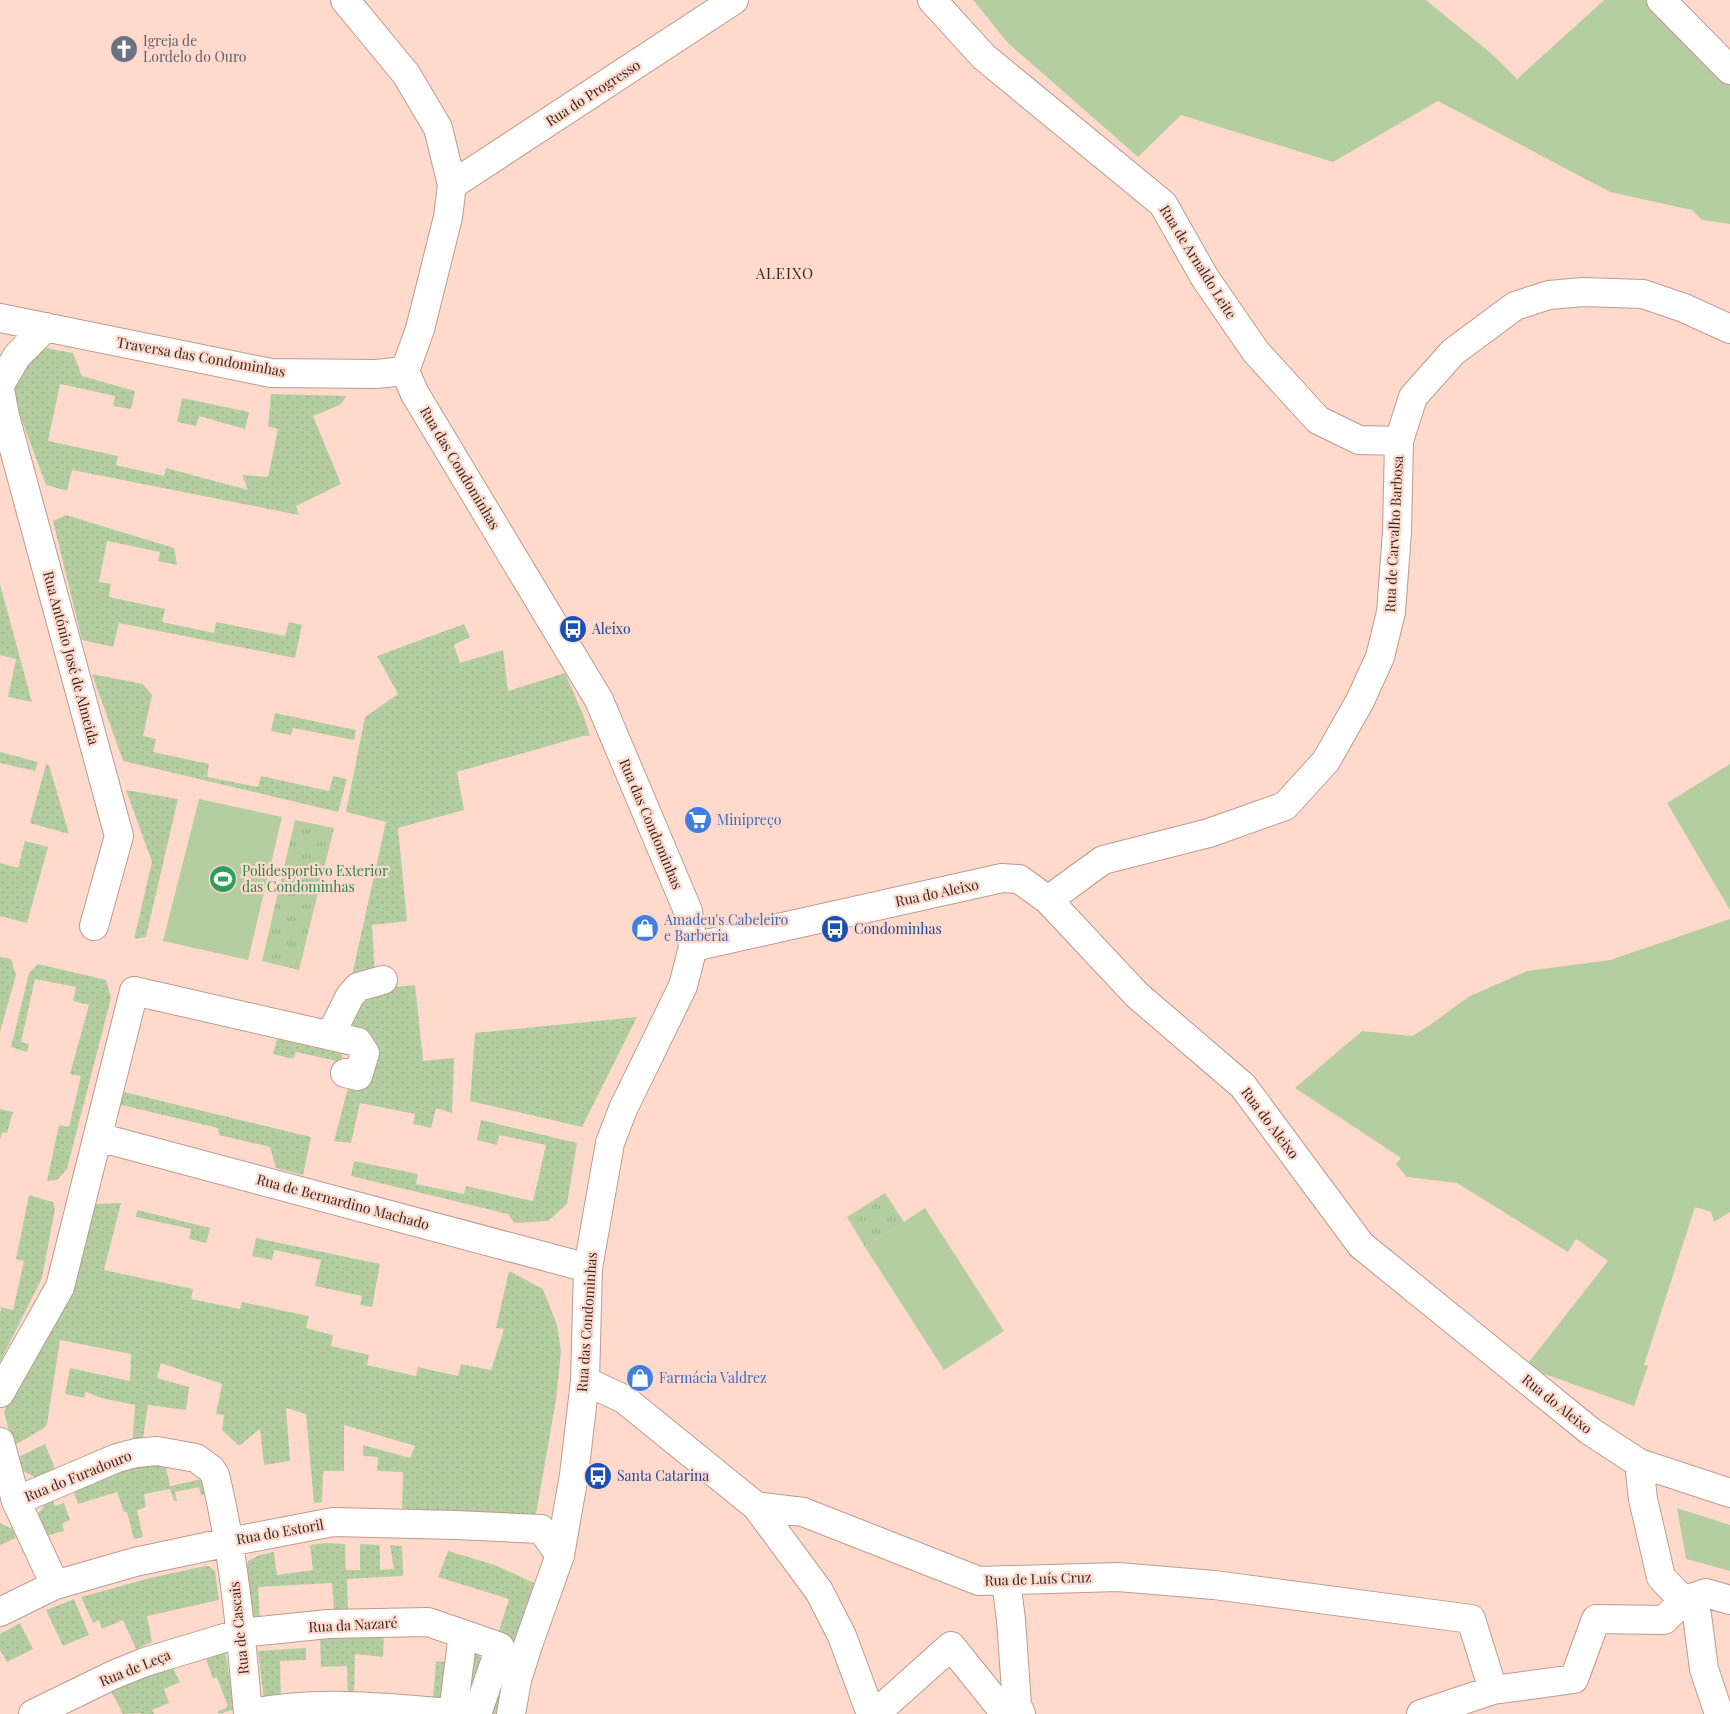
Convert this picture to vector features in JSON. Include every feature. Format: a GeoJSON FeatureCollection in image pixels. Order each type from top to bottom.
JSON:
{"type":"FeatureCollection","features":[{"type":"Feature","properties":{"kind":"street"},"geometry":{"type":"LineString","coordinates":[[345,0],[406,74],[438,128],[452,185],[448,217],[420,329],[405,371]]}},
{"type":"Feature","properties":{"kind":"street","name":"Rua do Progresso"},"geometry":{"type":"LineString","coordinates":[[452,185],[734,0]]}},
{"type":"Feature","properties":{"kind":"street","name":"Rua de Arnaldo Leite"},"geometry":{"type":"LineString","coordinates":[[932,0],[984,57],[1164,204],[1205,278],[1256,352],[1318,420],[1359,440],[1399,441]]}},
{"type":"Feature","properties":{"kind":"street"},"geometry":{"type":"LineString","coordinates":[[1661,0],[1730,70]]}},
{"type":"Feature","properties":{"kind":"street","name":"Rua de Carvalho Barbosa"},"geometry":{"type":"LineString","coordinates":[[1048,900],[1103,860],[1208,832],[1285,806],[1326,761],[1360,701],[1380,656],[1392,612],[1397,532],[1399,441],[1412,397],[1453,352],[1515,306],[1549,295],[1583,292],[1643,294],[1684,308],[1730,329]]}},
{"type":"Feature","properties":{"kind":"street","name":"Traversa das Condominhas"},"geometry":{"type":"LineString","coordinates":[[0,318],[271,373],[376,374],[405,371]]}},
{"type":"Feature","properties":{"kind":"street"},"geometry":{"type":"LineString","coordinates":[[0,385],[17,356],[46,327]]}},
{"type":"Feature","properties":{"kind":"street","name":"Rua das Condominhas"},"geometry":{"type":"LineString","coordinates":[[405,371],[415,394],[599,700],[688,911],[694,947],[683,986],[623,1109],[610,1143],[588,1268],[585,1381],[574,1475],[560,1554],[517,1680],[512,1714]]}},
{"type":"Feature","properties":{"kind":"street","name":"Rua António José de Almeida"},"geometry":{"type":"LineString","coordinates":[[0,389],[5,416],[119,836],[94,926]]}},
{"type":"Feature","properties":{"kind":"street","name":"Rua do Aleixo"},"geometry":{"type":"LineString","coordinates":[[694,947],[1002,878],[1019,879],[1048,900],[1137,995],[1243,1086],[1361,1245],[1590,1431],[1639,1463],[1730,1493]]}},
{"type":"Feature","properties":{"kind":"street"},"geometry":{"type":"LineString","coordinates":[[330,1036],[350,996],[358,987],[383,980]]}},
{"type":"Feature","properties":{"kind":"street"},"geometry":{"type":"LineString","coordinates":[[0,1392],[60,1287],[134,991],[358,1042],[365,1053],[358,1076],[345,1073]]}},
{"type":"Feature","properties":{"kind":"street","name":"Rua de Bernardino Machado"},"geometry":{"type":"LineString","coordinates":[[98,1137],[588,1268]]}},
{"type":"Feature","properties":{"kind":"street"},"geometry":{"type":"LineString","coordinates":[[585,1381],[624,1399],[756,1506],[819,1591],[842,1636],[873,1714],[951,1646],[1000,1707],[1019,1709],[1006,1580]]}},
{"type":"Feature","properties":{"kind":"street"},"geometry":{"type":"LineString","coordinates":[[0,1442],[8,1497],[55,1585]]}},
{"type":"Feature","properties":{"kind":"street","name":"Rua do Furadouro"},"geometry":{"type":"LineString","coordinates":[[8,1497],[136,1453],[157,1452],[196,1458],[211,1469],[215,1475],[229,1542]]}},
{"type":"Feature","properties":{"kind":"street"},"geometry":{"type":"LineString","coordinates":[[1639,1463],[1643,1499],[1661,1577],[1697,1615],[1704,1669],[1719,1714]]}},
{"type":"Feature","properties":{"kind":"street","name":"Rua de Luís Cruz"},"geometry":{"type":"LineString","coordinates":[[756,1506],[803,1512],[979,1581],[1118,1576],[1214,1585],[1471,1620],[1493,1690]]}},
{"type":"Feature","properties":{"kind":"street","name":"Rua do Estoril"},"geometry":{"type":"LineString","coordinates":[[0,1612],[55,1585],[135,1562],[333,1522],[541,1529],[560,1554]]}},
{"type":"Feature","properties":{"kind":"street","name":"Rua de Cascais"},"geometry":{"type":"LineString","coordinates":[[229,1542],[249,1714]]}},
{"type":"Feature","properties":{"kind":"street"},"geometry":{"type":"LineString","coordinates":[[1421,1714],[1493,1690],[1574,1679],[1596,1619],[1664,1620],[1682,1601],[1706,1593],[1730,1600]]}},
{"type":"Feature","properties":{"kind":"street","name":"Rua da Nazaré"},"geometry":{"type":"LineString","coordinates":[[240,1633],[328,1624],[428,1622],[500,1647],[461,1714]]}},
{"type":"Feature","properties":{"kind":"street","name":"Rua de Leça"},"geometry":{"type":"LineString","coordinates":[[33,1714],[113,1674],[145,1662],[240,1633]]}},
{"type":"Feature","properties":{"kind":"street"},"geometry":{"type":"LineString","coordinates":[[249,1714],[283,1708],[364,1706],[461,1714],[464,1634]]}},
{"type":"Feature","properties":{"kind":"green space"},"geometry":{"type":"Polygon","coordinates":[[[973,0],[1426,0],[1493,55],[1517,79],[1604,0],[1648,0],[1730,83],[1730,224],[1702,220],[1692,210],[1610,192],[1438,101],[1333,162],[1181,115],[1138,157],[1007,42],[973,0]]]}},
{"type":"Feature","properties":{"kind":"green space"},"geometry":{"type":"Polygon","coordinates":[[[46,348],[73,353],[82,376],[135,391],[131,409],[113,406],[115,396],[60,384],[48,441],[118,456],[116,465],[164,476],[166,468],[248,490],[242,475],[268,477],[278,429],[268,426],[271,394],[347,396],[340,405],[313,416],[341,484],[296,506],[299,515],[72,470],[67,491],[46,485],[18,410],[14,391],[23,368],[33,353],[46,348]]]}},
{"type":"Feature","properties":{"kind":"green space"},"geometry":{"type":"Polygon","coordinates":[[[182,398],[249,412],[245,429],[199,416],[196,426],[177,422],[182,398]]]}},
{"type":"Feature","properties":{"kind":"green space"},"geometry":{"type":"Polygon","coordinates":[[[66,515],[174,548],[177,565],[158,561],[160,552],[107,541],[99,582],[111,584],[109,597],[165,609],[162,622],[214,633],[216,622],[285,636],[289,622],[302,625],[295,658],[119,623],[113,647],[82,640],[53,521],[66,515]]]}},
{"type":"Feature","properties":{"kind":"green space"},"geometry":{"type":"Polygon","coordinates":[[[0,584],[32,702],[8,697],[16,659],[0,655],[0,584]]]}},
{"type":"Feature","properties":{"kind":"green space"},"geometry":{"type":"Polygon","coordinates":[[[464,624],[470,637],[454,645],[460,663],[503,650],[508,691],[565,673],[590,736],[583,736],[457,772],[464,810],[398,828],[407,921],[372,925],[375,977],[351,980],[386,822],[346,812],[365,717],[398,694],[377,656],[464,624]]]}},
{"type":"Feature","properties":{"kind":"green space"},"geometry":{"type":"Polygon","coordinates":[[[92,674],[143,684],[152,695],[143,736],[156,739],[153,752],[209,764],[207,777],[258,787],[261,776],[329,791],[333,776],[347,779],[338,812],[123,761],[92,674]]]}},
{"type":"Feature","properties":{"kind":"green space"},"geometry":{"type":"Polygon","coordinates":[[[275,713],[356,730],[354,740],[293,728],[291,735],[271,731],[275,713]]]}},
{"type":"Feature","properties":{"kind":"green space"},"geometry":{"type":"Polygon","coordinates":[[[0,752],[38,762],[35,771],[0,763],[0,752]]]}},
{"type":"Feature","properties":{"kind":"green space"},"geometry":{"type":"Polygon","coordinates":[[[46,764],[49,765],[69,834],[30,823],[46,764]]]}},
{"type":"Feature","properties":{"kind":"green space"},"geometry":{"type":"Polygon","coordinates":[[[1730,764],[1730,910],[1667,803],[1730,764]]]}},
{"type":"Feature","properties":{"kind":"green space"},"geometry":{"type":"Polygon","coordinates":[[[126,790],[178,799],[146,937],[134,939],[152,862],[126,790]]]}},
{"type":"Feature","properties":{"kind":"green space","name":"Polidesportivo Exterior das Condominhas"},"geometry":{"type":"Polygon","coordinates":[[[199,799],[282,817],[248,960],[163,941],[199,799]]]}},
{"type":"Feature","properties":{"kind":"green space"},"geometry":{"type":"Polygon","coordinates":[[[295,820],[334,828],[299,970],[262,961],[295,820]]]}},
{"type":"Feature","properties":{"kind":"green space"},"geometry":{"type":"Polygon","coordinates":[[[25,841],[48,847],[27,923],[0,916],[0,863],[18,868],[25,841]]]}},
{"type":"Feature","properties":{"kind":"green space"},"geometry":{"type":"Polygon","coordinates":[[[1730,919],[1730,1212],[1714,1222],[1711,1212],[1695,1207],[1644,1365],[1648,1366],[1634,1406],[1539,1372],[1529,1362],[1608,1261],[1576,1239],[1568,1252],[1457,1183],[1407,1177],[1396,1164],[1401,1158],[1295,1088],[1362,1031],[1412,1036],[1468,997],[1527,971],[1610,960],[1730,919]]]}},
{"type":"Feature","properties":{"kind":"green space"},"geometry":{"type":"Polygon","coordinates":[[[0,957],[11,959],[16,975],[0,1032],[0,957]]]}},
{"type":"Feature","properties":{"kind":"green space"},"geometry":{"type":"Polygon","coordinates":[[[38,964],[106,980],[111,998],[67,1169],[57,1180],[47,1181],[59,1125],[69,1127],[81,1076],[70,1074],[89,1005],[73,1001],[76,987],[35,979],[21,1042],[29,1044],[27,1052],[11,1047],[29,973],[38,964]]]}},
{"type":"Feature","properties":{"kind":"green space"},"geometry":{"type":"Polygon","coordinates":[[[415,985],[423,1059],[421,1061],[454,1058],[452,1113],[436,1108],[431,1128],[413,1124],[415,1114],[360,1103],[351,1143],[334,1141],[348,1088],[359,1081],[349,1033],[358,1001],[384,988],[415,985]]]}},
{"type":"Feature","properties":{"kind":"green space"},"geometry":{"type":"Polygon","coordinates":[[[637,1017],[582,1127],[470,1101],[475,1033],[637,1017]]]}},
{"type":"Feature","properties":{"kind":"green space"},"geometry":{"type":"Polygon","coordinates":[[[277,1039],[342,1054],[341,1062],[296,1052],[293,1059],[273,1054],[277,1039]]]}},
{"type":"Feature","properties":{"kind":"green space"},"geometry":{"type":"Polygon","coordinates":[[[120,1091],[311,1137],[303,1175],[276,1168],[270,1147],[219,1135],[218,1128],[117,1104],[120,1091]]]}},
{"type":"Feature","properties":{"kind":"green space"},"geometry":{"type":"Polygon","coordinates":[[[0,1109],[13,1112],[7,1133],[2,1132],[0,1140],[0,1109]]]}},
{"type":"Feature","properties":{"kind":"green space"},"geometry":{"type":"Polygon","coordinates":[[[481,1120],[577,1143],[567,1204],[548,1221],[514,1223],[508,1214],[351,1176],[354,1161],[418,1174],[416,1184],[464,1194],[466,1186],[533,1201],[546,1145],[499,1135],[497,1145],[477,1140],[481,1120]]]}},
{"type":"Feature","properties":{"kind":"green space"},"geometry":{"type":"Polygon","coordinates":[[[885,1193],[904,1222],[865,1247],[847,1217],[885,1193]]]}},
{"type":"Feature","properties":{"kind":"green space"},"geometry":{"type":"Polygon","coordinates":[[[29,1195],[53,1202],[55,1209],[42,1278],[0,1362],[1,1307],[13,1310],[24,1261],[16,1259],[29,1195]]]}},
{"type":"Feature","properties":{"kind":"green space"},"geometry":{"type":"Polygon","coordinates":[[[121,1203],[104,1270],[193,1289],[191,1299],[240,1309],[242,1302],[309,1316],[306,1328],[333,1335],[331,1346],[369,1355],[367,1365],[416,1376],[418,1367],[458,1376],[461,1364],[491,1370],[504,1329],[496,1328],[509,1271],[543,1289],[557,1325],[561,1351],[556,1400],[535,1520],[402,1510],[403,1472],[377,1471],[378,1457],[363,1456],[363,1445],[410,1458],[415,1446],[344,1425],[344,1471],[323,1471],[322,1502],[314,1503],[306,1414],[286,1408],[290,1461],[264,1465],[260,1429],[239,1446],[222,1430],[224,1415],[216,1414],[222,1384],[161,1363],[157,1378],[189,1387],[186,1410],[148,1405],[143,1438],[168,1442],[132,1446],[135,1405],[101,1398],[86,1392],[84,1398],[65,1394],[70,1368],[130,1381],[131,1354],[60,1340],[47,1424],[44,1428],[13,1446],[4,1412],[14,1391],[84,1211],[96,1204],[121,1203]]]}},
{"type":"Feature","properties":{"kind":"green space"},"geometry":{"type":"Polygon","coordinates":[[[925,1208],[1004,1331],[944,1370],[865,1247],[925,1208]]]}},
{"type":"Feature","properties":{"kind":"green space"},"geometry":{"type":"Polygon","coordinates":[[[137,1210],[210,1228],[206,1243],[189,1239],[191,1229],[136,1217],[137,1210]]]}},
{"type":"Feature","properties":{"kind":"green space"},"geometry":{"type":"Polygon","coordinates":[[[256,1238],[380,1264],[372,1307],[360,1305],[362,1296],[315,1286],[321,1260],[274,1250],[272,1260],[252,1256],[256,1238]]]}},
{"type":"Feature","properties":{"kind":"green space"},"geometry":{"type":"Polygon","coordinates":[[[45,1444],[56,1471],[36,1478],[23,1471],[18,1457],[45,1444]]]}},
{"type":"Feature","properties":{"kind":"green space"},"geometry":{"type":"Polygon","coordinates":[[[131,1461],[165,1463],[170,1486],[207,1478],[210,1494],[201,1495],[199,1487],[175,1492],[177,1501],[174,1501],[170,1489],[144,1494],[146,1507],[137,1510],[143,1537],[134,1539],[127,1512],[124,1512],[117,1492],[78,1504],[71,1484],[131,1461]]]}},
{"type":"Feature","properties":{"kind":"green space"},"geometry":{"type":"Polygon","coordinates":[[[49,1492],[55,1506],[64,1503],[70,1520],[62,1523],[64,1531],[45,1536],[36,1515],[43,1508],[42,1495],[49,1492]]]}},
{"type":"Feature","properties":{"kind":"green space"},"geometry":{"type":"Polygon","coordinates":[[[1677,1508],[1730,1525],[1730,1571],[1686,1559],[1677,1508]]]}},
{"type":"Feature","properties":{"kind":"green space"},"geometry":{"type":"Polygon","coordinates":[[[0,1523],[12,1529],[16,1538],[0,1545],[0,1523]]]}},
{"type":"Feature","properties":{"kind":"green space"},"geometry":{"type":"Polygon","coordinates":[[[326,1543],[345,1544],[346,1570],[360,1570],[360,1544],[380,1545],[380,1570],[394,1569],[390,1545],[402,1546],[403,1576],[347,1579],[348,1612],[334,1613],[332,1583],[258,1587],[260,1619],[254,1619],[247,1566],[248,1561],[259,1555],[274,1552],[277,1575],[313,1570],[310,1545],[326,1543]]]}},
{"type":"Feature","properties":{"kind":"green space"},"geometry":{"type":"Polygon","coordinates":[[[448,1551],[495,1565],[534,1583],[515,1641],[500,1714],[488,1714],[498,1634],[509,1599],[438,1577],[448,1551]]]}},
{"type":"Feature","properties":{"kind":"green space"},"geometry":{"type":"Polygon","coordinates":[[[209,1566],[215,1571],[219,1600],[147,1616],[152,1642],[136,1649],[123,1620],[102,1629],[99,1620],[93,1623],[81,1597],[150,1578],[209,1566]]]}},
{"type":"Feature","properties":{"kind":"green space"},"geometry":{"type":"Polygon","coordinates":[[[74,1599],[89,1635],[63,1646],[46,1610],[74,1599]]]}},
{"type":"Feature","properties":{"kind":"green space"},"geometry":{"type":"Polygon","coordinates":[[[20,1623],[33,1649],[7,1662],[0,1650],[0,1634],[20,1623]]]}},
{"type":"Feature","properties":{"kind":"green space"},"geometry":{"type":"Polygon","coordinates":[[[384,1630],[383,1657],[355,1654],[354,1695],[348,1695],[347,1666],[321,1667],[320,1632],[384,1630]]]}},
{"type":"Feature","properties":{"kind":"green space"},"geometry":{"type":"Polygon","coordinates":[[[306,1648],[306,1660],[280,1661],[281,1697],[264,1699],[258,1651],[306,1648]]]}},
{"type":"Feature","properties":{"kind":"green space"},"geometry":{"type":"Polygon","coordinates":[[[225,1649],[234,1707],[233,1710],[218,1714],[218,1711],[228,1707],[217,1677],[213,1679],[203,1650],[225,1649]]]}},
{"type":"Feature","properties":{"kind":"green space"},"geometry":{"type":"Polygon","coordinates":[[[473,1653],[478,1654],[483,1665],[466,1707],[473,1653]]]}},
{"type":"Feature","properties":{"kind":"green space"},"geometry":{"type":"Polygon","coordinates":[[[168,1659],[180,1682],[164,1689],[169,1703],[152,1710],[154,1714],[123,1714],[107,1684],[168,1659]]]}},
{"type":"Feature","properties":{"kind":"green space"},"geometry":{"type":"Polygon","coordinates":[[[436,1661],[452,1663],[446,1700],[433,1699],[436,1661]]]}},
{"type":"Feature","properties":{"kind":"place","name":"Igreja de Lordelo do Ouro"},"geometry":{"type":"Point","coordinates":[124,49]}},
{"type":"Feature","properties":{"kind":"place","name":"Aleixo"},"geometry":{"type":"Point","coordinates":[573,629]}},
{"type":"Feature","properties":{"kind":"place","name":"Minipreço"},"geometry":{"type":"Point","coordinates":[698,820]}},
{"type":"Feature","properties":{"kind":"place","name":"Polidesportivo Exterior das Condominhas"},"geometry":{"type":"Point","coordinates":[223,879]}},
{"type":"Feature","properties":{"kind":"place","name":"Amadeu's Cabeleiro e Barberia"},"geometry":{"type":"Point","coordinates":[645,928]}},
{"type":"Feature","properties":{"kind":"place","name":"Condominhas"},"geometry":{"type":"Point","coordinates":[835,929]}},
{"type":"Feature","properties":{"kind":"place","name":"Farmácia Valdrez"},"geometry":{"type":"Point","coordinates":[640,1378]}},
{"type":"Feature","properties":{"kind":"place","name":"Santa Catarina"},"geometry":{"type":"Point","coordinates":[598,1476]}},
{"type":"Feature","properties":{"kind":"district","name":"ALEIXO"},"geometry":{"type":"Point","coordinates":[785,274]}}]}
